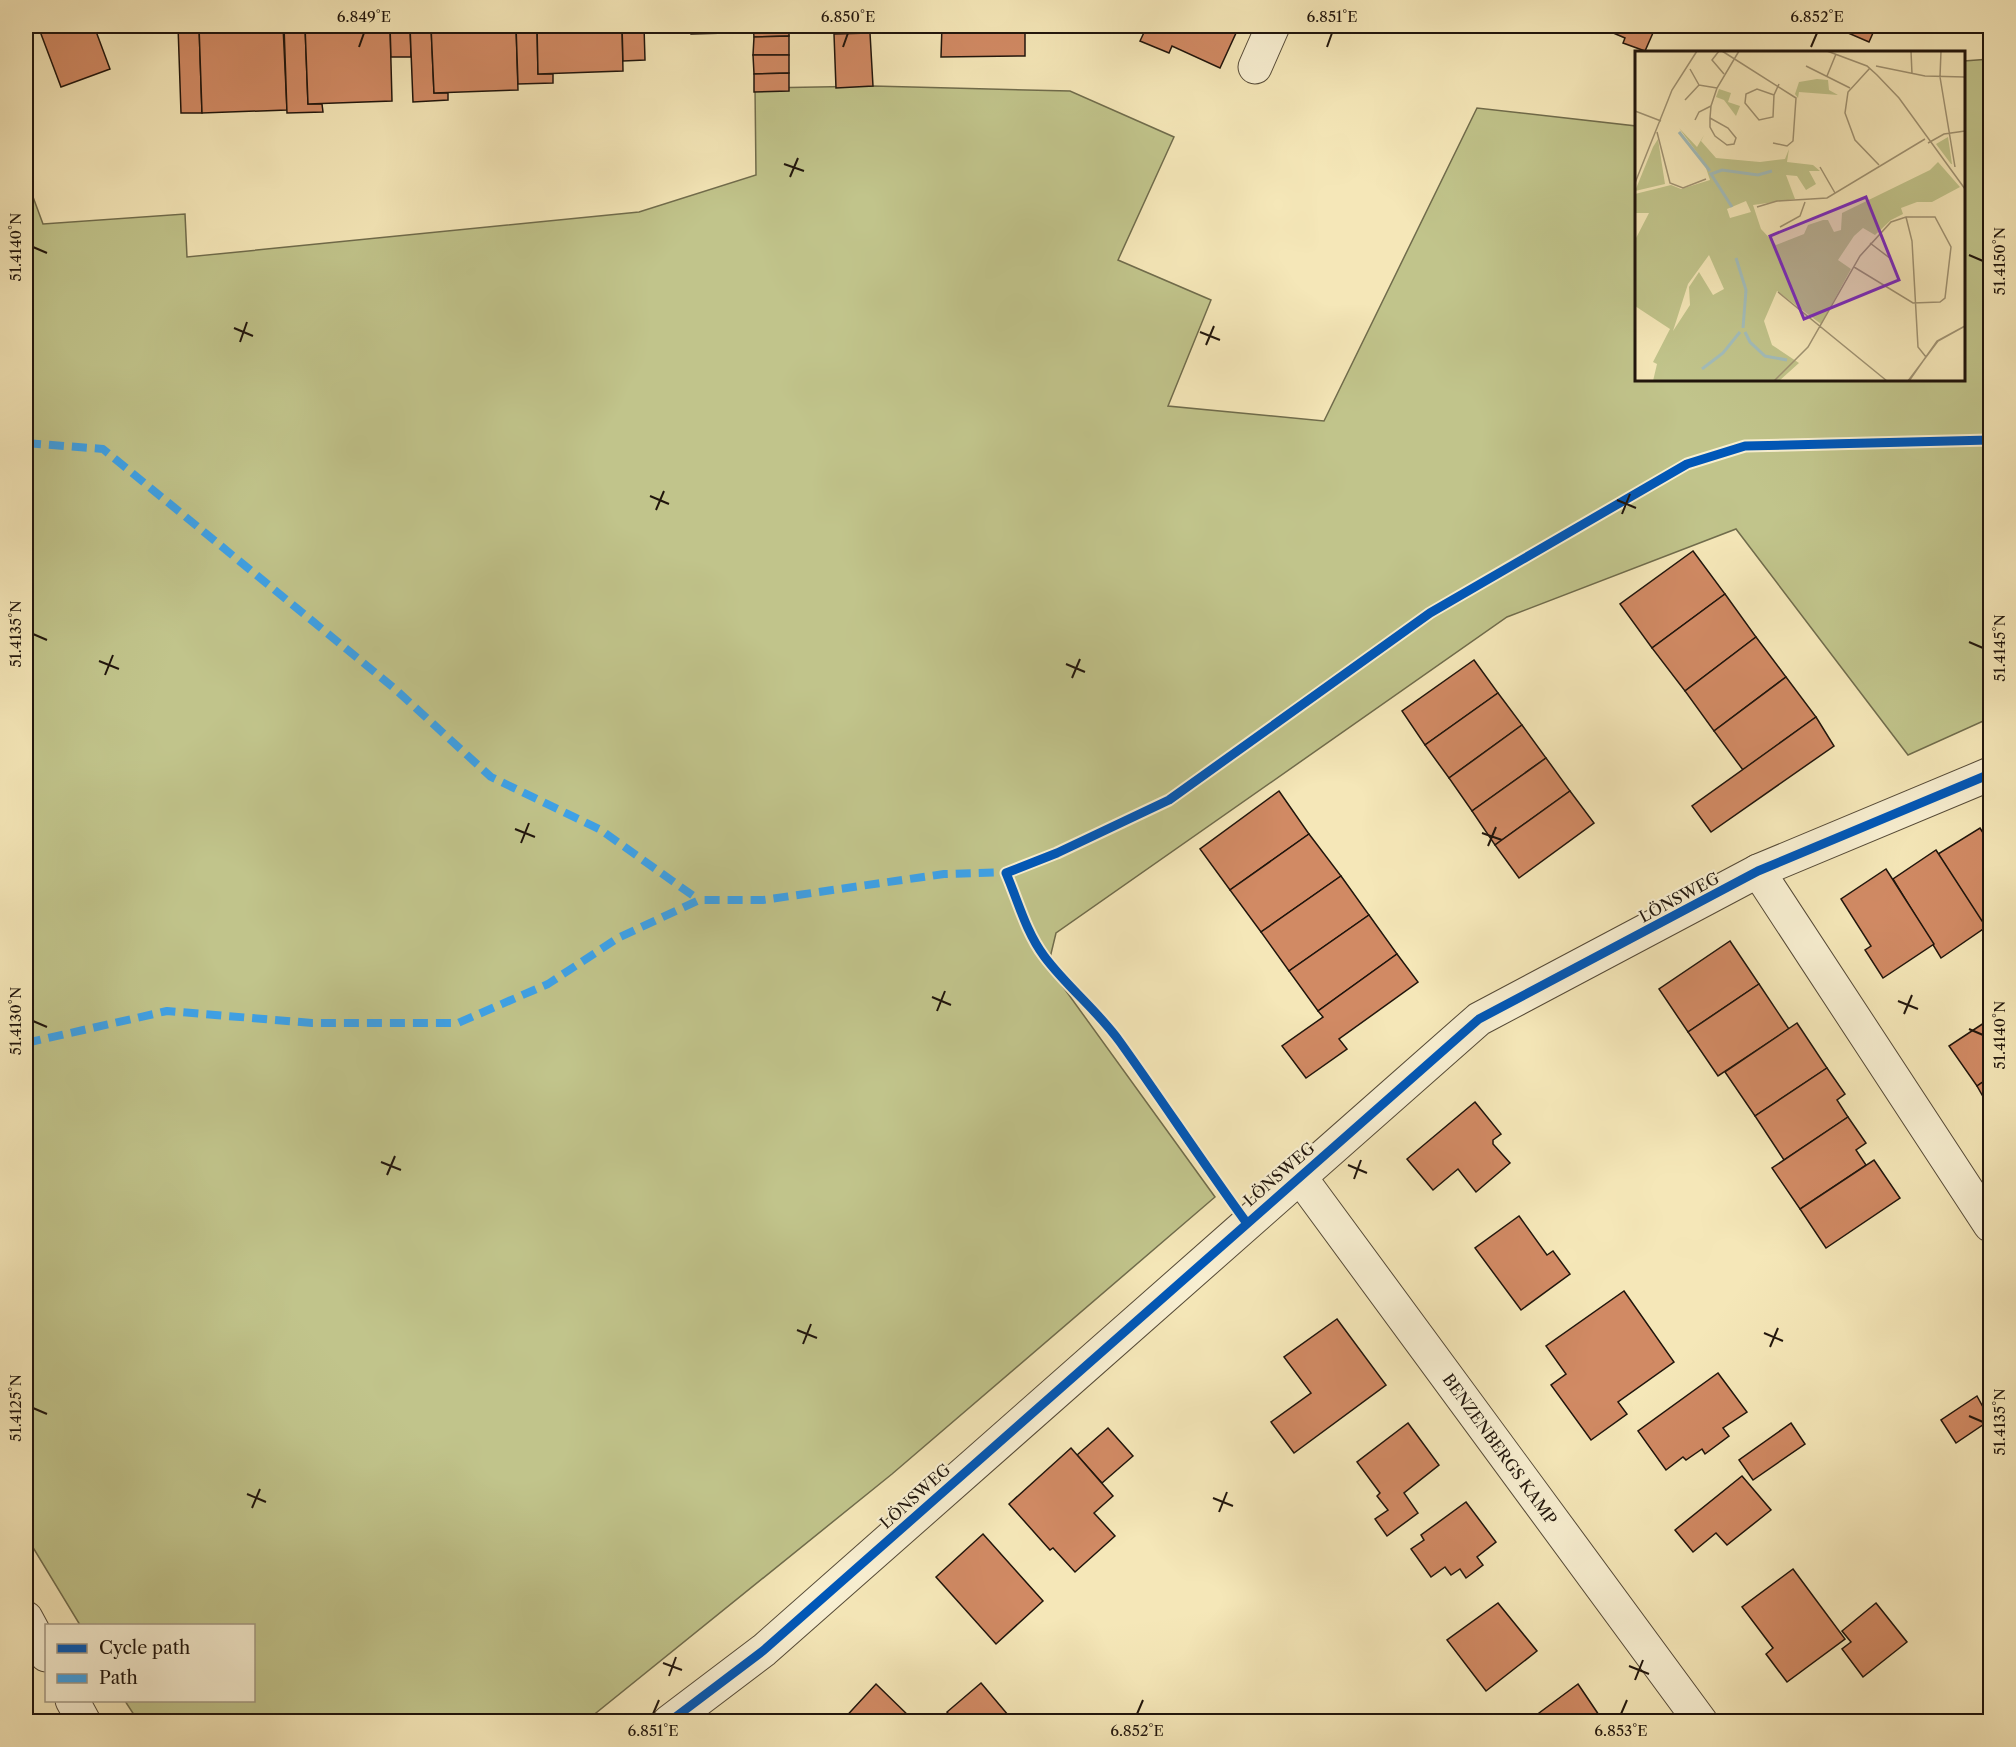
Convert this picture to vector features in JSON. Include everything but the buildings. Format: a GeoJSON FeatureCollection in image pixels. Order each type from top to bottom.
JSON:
{"type":"FeatureCollection","features":[{"type":"Feature","properties":{"kind":"street"},"geometry":{"type":"LineString","coordinates":[[1255,67],[1273,26]]}},
{"type":"Feature","properties":{"kind":"street","name":"LÖNSWEG"},"geometry":{"type":"LineString","coordinates":[[669,1722],[764,1650],[1479,1019],[1758,871],[1990,774]]}},
{"type":"Feature","properties":{"kind":"street"},"geometry":{"type":"LineString","coordinates":[[1758,871],[1990,1225]]}},
{"type":"Feature","properties":{"kind":"street","name":"BENZENBERGS KAMP"},"geometry":{"type":"LineString","coordinates":[[1300,1177],[1701,1722]]}},
{"type":"Feature","properties":{"kind":"street"},"geometry":{"type":"LineString","coordinates":[[26,1618],[45,1653]]}},
{"type":"Feature","properties":{"kind":"street"},"geometry":{"type":"LineString","coordinates":[[73,1702],[84,1722]]}},
{"type":"Feature","properties":{"kind":"green space"},"geometry":{"type":"Polygon","coordinates":[[[1990,59],[1990,718],[1908,755],[1736,529],[1507,617],[1056,933],[1048,966],[1215,1197],[892,1474],[586,1721],[138,1721],[126,1702],[255,1702],[255,1624],[79,1624],[26,1536],[26,178],[43,224],[185,214],[187,257],[639,212],[756,175],[755,88],[873,86],[1070,91],[1174,137],[1118,260],[1211,300],[1168,406],[1324,421],[1477,108],[1635,126],[1635,381],[1965,381],[1965,61],[1990,59]]]}},
{"type":"Feature","properties":{"kind":"marked path"},"geometry":{"type":"LineString","coordinates":[[26,443],[103,449],[394,688],[491,777],[601,830],[699,900]]}},
{"type":"Feature","properties":{"kind":"marked path"},"geometry":{"type":"LineString","coordinates":[[26,1043],[167,1011],[312,1023],[458,1023],[548,984],[618,938],[699,900],[763,900],[944,874],[1011,872]]}},
{"type":"Feature","properties":{"kind":"cycle path"},"geometry":{"type":"LineString","coordinates":[[1246,1222],[1120,1042],[1044,956],[1027,927],[1006,873],[1057,853],[1169,800],[1430,613],[1687,464],[1745,446],[1990,440]]}},
{"type":"Feature","properties":{"kind":"cycle path"},"geometry":{"type":"LineString","coordinates":[[669,1722],[764,1650],[1479,1019],[1758,871],[1990,774]]}}]}
